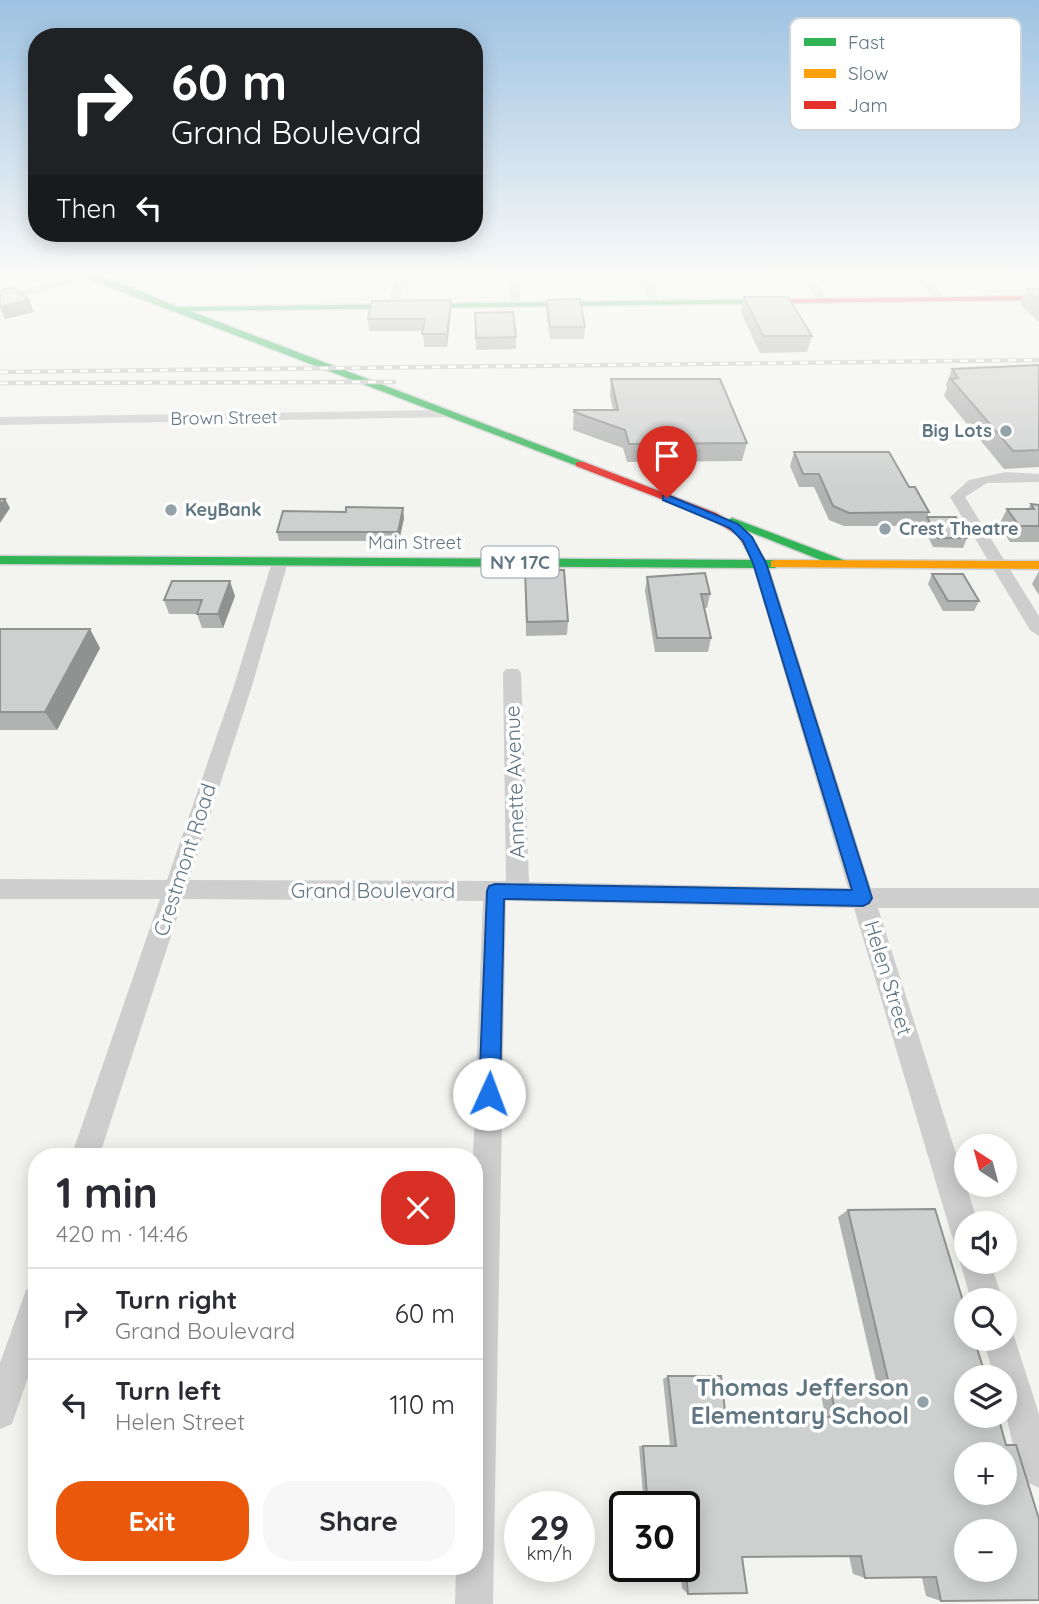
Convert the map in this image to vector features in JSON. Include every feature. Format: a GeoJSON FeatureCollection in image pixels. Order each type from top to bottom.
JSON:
{"type":"FeatureCollection","features":[{"type":"Feature","properties":{"kind":"street"},"geometry":{"type":"LineString","coordinates":[[279,349],[842,564]]}},
{"type":"Feature","properties":{"kind":"street","name":"Brown Street"},"geometry":{"type":"LineString","coordinates":[[0,421],[448,414]]}},
{"type":"Feature","properties":{"kind":"street"},"geometry":{"type":"LineString","coordinates":[[1039,478],[1000,477],[973,485],[957,497],[1039,630]]}},
{"type":"Feature","properties":{"kind":"street"},"geometry":{"type":"LineString","coordinates":[[712,515],[743,533],[760,563]]}},
{"type":"Feature","properties":{"kind":"street","name":"Main Street"},"geometry":{"type":"LineString","coordinates":[[0,560],[1039,565]]}},
{"type":"Feature","properties":{"kind":"street","name":"Crestmont Road"},"geometry":{"type":"LineString","coordinates":[[88,1148],[243,686],[280,562]]}},
{"type":"Feature","properties":{"kind":"street","name":"Helen Street"},"geometry":{"type":"LineString","coordinates":[[760,563],[959,1211]]}},
{"type":"Feature","properties":{"kind":"street","name":"Annette Avenue"},"geometry":{"type":"LineString","coordinates":[[483,1410],[507,891],[512,673]]}},
{"type":"Feature","properties":{"kind":"street","name":"Grand Boulevard"},"geometry":{"type":"LineString","coordinates":[[0,889],[507,891],[863,898],[1039,898]]}},
{"type":"Feature","properties":{"kind":"street"},"geometry":{"type":"LineString","coordinates":[[0,1412],[28,1328]]}},
{"type":"Feature","properties":{"kind":"street"},"geometry":{"type":"LineString","coordinates":[[1003,1351],[1039,1470]]}},
{"type":"Feature","properties":{"kind":"street","name":"Annette Avenue"},"geometry":{"type":"LineString","coordinates":[[474,1604],[475,1575]]}},
{"type":"Feature","properties":{"kind":"building","name":"Big Lots"},"geometry":{"type":"Polygon","coordinates":[[[1039,365],[1039,450],[1013,451],[951,379],[958,378],[952,369],[1039,365]]]}},
{"type":"Feature","properties":{"kind":"building"},"geometry":{"type":"Polygon","coordinates":[[[611,379],[720,379],[747,443],[629,444],[625,430],[574,412],[618,410],[611,379]]]}},
{"type":"Feature","properties":{"kind":"building"},"geometry":{"type":"Polygon","coordinates":[[[794,452],[889,452],[909,487],[915,487],[929,512],[849,513],[833,506],[819,474],[803,474],[794,452]]]}},
{"type":"Feature","properties":{"kind":"building"},"geometry":{"type":"Polygon","coordinates":[[[1031,504],[1039,505],[1039,526],[1019,526],[1007,509],[1034,509],[1031,504]]]}},
{"type":"Feature","properties":{"kind":"building"},"geometry":{"type":"Polygon","coordinates":[[[346,507],[403,508],[398,532],[277,532],[283,511],[346,512],[346,507]]]}},
{"type":"Feature","properties":{"kind":"building"},"geometry":{"type":"Polygon","coordinates":[[[927,517],[956,517],[967,538],[938,538],[927,517]]]}},
{"type":"Feature","properties":{"kind":"building"},"geometry":{"type":"Polygon","coordinates":[[[525,570],[564,570],[568,621],[527,622],[525,570]]]}},
{"type":"Feature","properties":{"kind":"building"},"geometry":{"type":"Polygon","coordinates":[[[705,573],[710,594],[701,594],[711,638],[657,638],[647,577],[705,573]]]}},
{"type":"Feature","properties":{"kind":"building"},"geometry":{"type":"Polygon","coordinates":[[[932,574],[963,574],[979,601],[948,601],[932,574]]]}},
{"type":"Feature","properties":{"kind":"building"},"geometry":{"type":"Polygon","coordinates":[[[172,581],[230,581],[218,614],[197,614],[202,600],[164,600],[172,581]]]}},
{"type":"Feature","properties":{"kind":"building"},"geometry":{"type":"Polygon","coordinates":[[[0,629],[90,629],[45,712],[0,712],[0,629]]]}},
{"type":"Feature","properties":{"kind":"building","name":"Thomas Jefferson Elementary School"},"geometry":{"type":"Polygon","coordinates":[[[935,1209],[959,1288],[954,1288],[954,1351],[978,1351],[982,1365],[954,1365],[954,1428],[1001,1428],[1005,1442],[954,1442],[954,1505],[1017,1505],[1017,1448],[1039,1519],[1039,1600],[941,1601],[936,1577],[865,1578],[861,1556],[742,1557],[747,1593],[688,1594],[687,1582],[700,1582],[700,1491],[647,1491],[643,1446],[676,1446],[668,1376],[721,1376],[726,1419],[836,1417],[830,1385],[889,1384],[848,1210],[935,1209]]]}},
{"type":"Feature","properties":{"kind":"railway"},"geometry":{"type":"LineString","coordinates":[[0,372],[1039,360]]}},
{"type":"Feature","properties":{"kind":"railway"},"geometry":{"type":"LineString","coordinates":[[0,383],[394,382]]}},
{"type":"Feature","properties":{"kind":"traffic: fast"},"geometry":{"type":"LineString","coordinates":[[280,349],[580,464]]}},
{"type":"Feature","properties":{"kind":"traffic: fast"},"geometry":{"type":"LineString","coordinates":[[732,521],[842,564]]}},
{"type":"Feature","properties":{"kind":"traffic: fast"},"geometry":{"type":"LineString","coordinates":[[0,560],[775,564]]}},
{"type":"Feature","properties":{"kind":"traffic: slow"},"geometry":{"type":"LineString","coordinates":[[775,564],[1039,565]]}},
{"type":"Feature","properties":{"kind":"traffic: jam"},"geometry":{"type":"LineString","coordinates":[[580,464],[712,515],[743,533],[760,563]]}},
{"type":"Feature","properties":{"kind":"place","name":"Big Lots"},"geometry":{"type":"Point","coordinates":[1006,431]}},
{"type":"Feature","properties":{"kind":"place","name":"KeyBank"},"geometry":{"type":"Point","coordinates":[171,510]}},
{"type":"Feature","properties":{"kind":"place","name":"Crest Theatre"},"geometry":{"type":"Point","coordinates":[885,529]}},
{"type":"Feature","properties":{"kind":"place","name":"Thomas Jefferson Elementary School"},"geometry":{"type":"Point","coordinates":[923,1402]}},
{"type":"Feature","properties":{"kind":"route"},"geometry":{"type":"LineString","coordinates":[[489,1094],[495,891],[863,898],[760,563],[748,539],[734,526],[667,498]]}}]}
